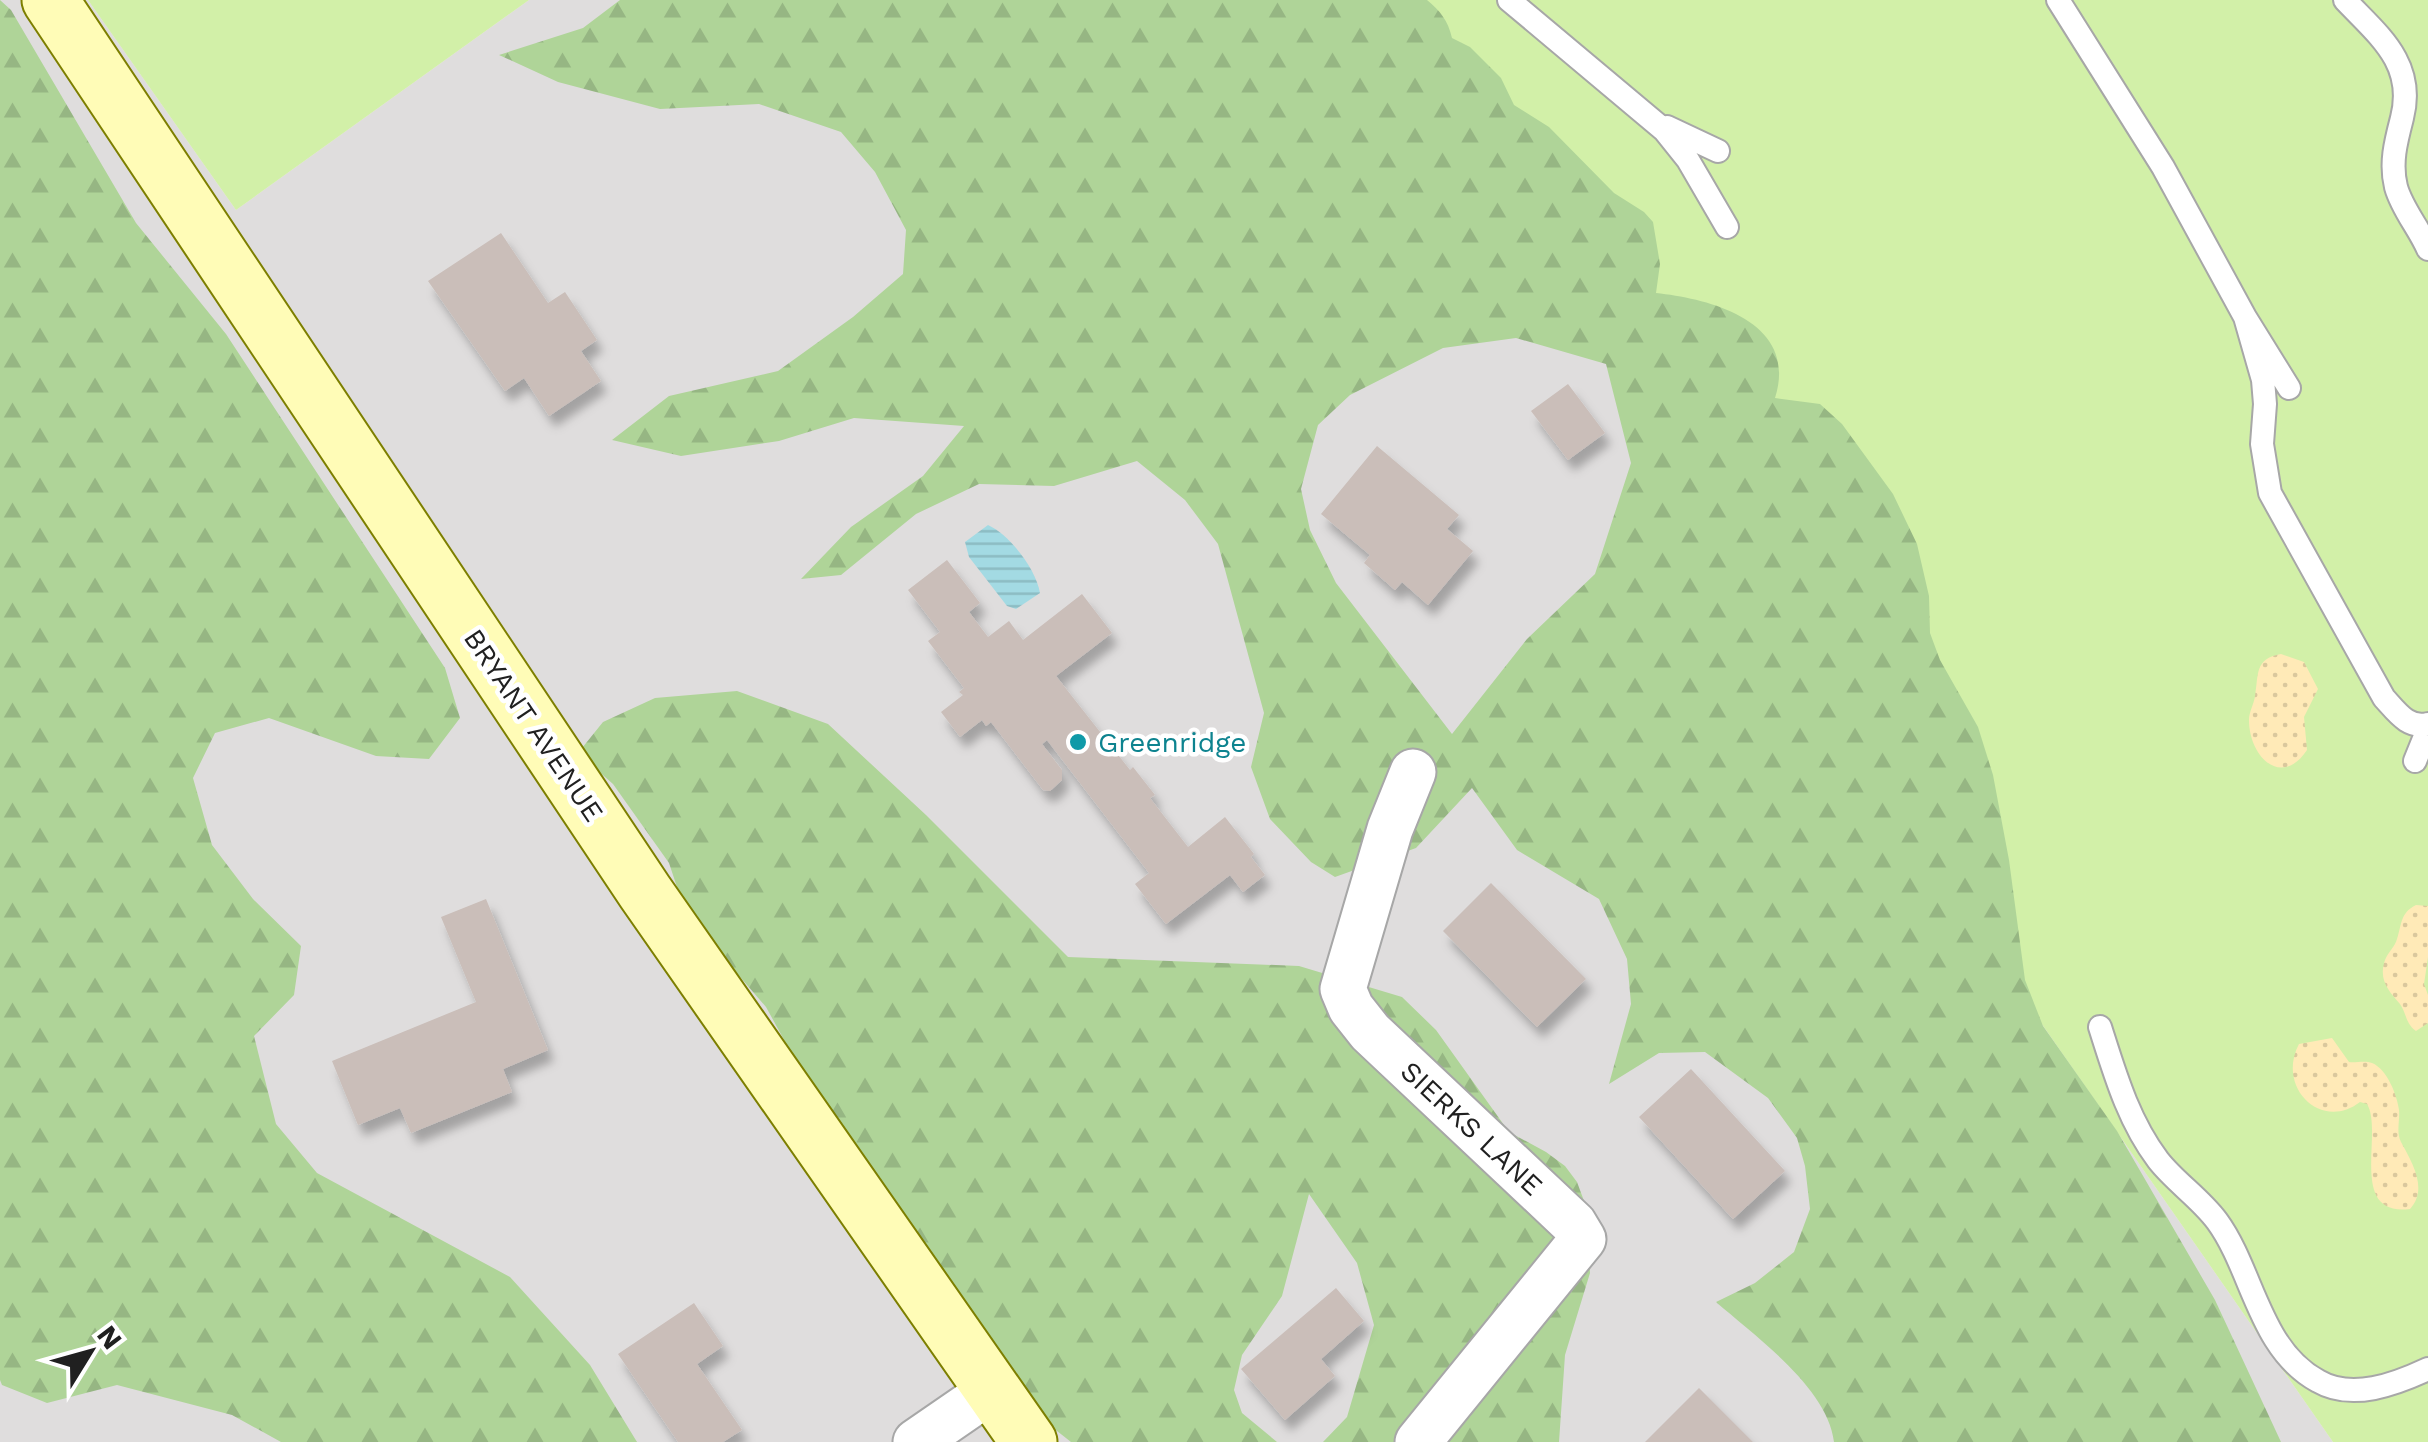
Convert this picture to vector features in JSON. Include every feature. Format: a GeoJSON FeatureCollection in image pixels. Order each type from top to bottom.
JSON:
{"type":"FeatureCollection","features":[{"type":"Feature","properties":{"kind":"main road","name":"BRYANT AVENUE"},"geometry":{"type":"LineString","coordinates":[[50,0],[645,892],[1029,1442]]}},
{"type":"Feature","properties":{"kind":"street","name":"SIERKS LANE"},"geometry":{"type":"LineString","coordinates":[[1413,772],[1390,829],[1342,988],[1351,1008],[1370,1032],[1574,1224],[1583,1240],[1418,1442]]}},
{"type":"Feature","properties":{"kind":"street"},"geometry":{"type":"LineString","coordinates":[[916,1442],[994,1389]]}},
{"type":"Feature","properties":{"kind":"lane"},"geometry":{"type":"LineString","coordinates":[[1509,0],[1649,117],[1688,160],[1727,227]]}},
{"type":"Feature","properties":{"kind":"lane"},"geometry":{"type":"LineString","coordinates":[[2058,0],[2163,167],[2244,317],[2289,388]]}},
{"type":"Feature","properties":{"kind":"lane"},"geometry":{"type":"LineString","coordinates":[[2345,0],[2387,41],[2400,67],[2405,107],[2393,157],[2396,186],[2428,249]]}},
{"type":"Feature","properties":{"kind":"lane"},"geometry":{"type":"LineString","coordinates":[[1649,117],[1718,151]]}},
{"type":"Feature","properties":{"kind":"lane"},"geometry":{"type":"LineString","coordinates":[[2244,317],[2263,380],[2262,444],[2270,493],[2384,698],[2409,724],[2428,726],[2414,761]]}},
{"type":"Feature","properties":{"kind":"lane"},"geometry":{"type":"LineString","coordinates":[[2100,1027],[2119,1090],[2133,1120],[2159,1162],[2216,1221],[2254,1298],[2294,1362],[2318,1382],[2366,1390],[2405,1380],[2428,1369]]}},
{"type":"Feature","properties":{"kind":"shaded area"},"geometry":{"type":"Polygon","coordinates":[[[0,0],[88,0],[236,210],[529,0],[1379,0],[1993,954],[2333,1442],[0,1442],[0,0]]]}},
{"type":"Feature","properties":{"kind":"green space"},"geometry":{"type":"Polygon","coordinates":[[[0,0],[11,10],[136,223],[226,334],[445,668],[460,718],[429,759],[376,756],[269,718],[215,733],[193,778],[212,845],[253,899],[301,946],[294,995],[254,1036],[276,1124],[317,1173],[510,1277],[590,1365],[637,1442],[281,1442],[232,1415],[117,1385],[47,1403],[2,1385],[0,0]]]}},
{"type":"Feature","properties":{"kind":"green space"},"geometry":{"type":"Polygon","coordinates":[[[88,0],[529,0],[236,210],[88,0]]]}},
{"type":"Feature","properties":{"kind":"green space"},"geometry":{"type":"Polygon","coordinates":[[[620,0],[1427,0],[1443,16],[1452,38],[1470,47],[1501,78],[1514,105],[1549,127],[1614,193],[1653,222],[1660,264],[1656,293],[1725,309],[1763,333],[1774,350],[1779,372],[1775,398],[1820,404],[1842,424],[1893,494],[1917,544],[1929,596],[1930,633],[1940,660],[1978,727],[1993,775],[2025,980],[2043,1026],[2117,1131],[2215,1300],[2281,1442],[1834,1442],[1819,1402],[1804,1383],[1716,1302],[1755,1283],[1794,1252],[1810,1209],[1797,1138],[1768,1098],[1705,1052],[1659,1053],[1609,1084],[1631,1004],[1627,959],[1599,899],[1517,850],[1472,788],[1416,848],[1335,877],[1311,862],[1270,819],[1251,767],[1264,713],[1218,544],[1185,500],[1137,461],[1054,486],[979,484],[916,514],[841,575],[801,579],[851,527],[923,476],[964,426],[854,418],[779,441],[681,456],[612,440],[669,396],[778,371],[853,317],[903,274],[906,230],[875,172],[841,132],[759,104],[660,109],[558,82],[499,55],[583,28],[620,0]],[[1516,338],[1443,348],[1350,395],[1318,425],[1301,489],[1310,530],[1336,583],[1452,734],[1527,639],[1595,574],[1631,463],[1606,364],[1516,338]]]}},
{"type":"Feature","properties":{"kind":"green space"},"geometry":{"type":"Polygon","coordinates":[[[1379,0],[2428,0],[2428,1442],[2333,1442],[1993,954],[1379,0]]]}},
{"type":"Feature","properties":{"kind":"green space"},"geometry":{"type":"Polygon","coordinates":[[[737,691],[828,724],[1068,957],[1299,966],[1402,997],[1436,1030],[1509,1132],[1565,1166],[1577,1182],[1587,1209],[1590,1273],[1565,1355],[1559,1442],[1323,1442],[1347,1417],[1374,1325],[1357,1263],[1309,1194],[1282,1296],[1242,1355],[1234,1390],[1242,1413],[1277,1442],[1071,1442],[1052,1427],[980,1347],[855,1169],[766,1007],[686,914],[669,863],[613,784],[578,753],[603,722],[655,698],[737,691]]]}},
{"type":"Feature","properties":{"kind":"sand"},"geometry":{"type":"Polygon","coordinates":[[[2281,654],[2304,662],[2318,689],[2304,717],[2307,750],[2287,767],[2277,767],[2260,756],[2249,720],[2259,669],[2266,660],[2281,654]]]}},
{"type":"Feature","properties":{"kind":"sand"},"geometry":{"type":"Polygon","coordinates":[[[2416,905],[2428,906],[2424,984],[2428,1023],[2416,1031],[2389,990],[2383,973],[2404,915],[2416,905]]]}},
{"type":"Feature","properties":{"kind":"sand"},"geometry":{"type":"Polygon","coordinates":[[[2332,1038],[2349,1062],[2372,1063],[2390,1083],[2399,1110],[2400,1138],[2418,1185],[2410,1209],[2391,1208],[2379,1200],[2373,1187],[2371,1117],[2367,1104],[2360,1102],[2331,1112],[2317,1108],[2298,1089],[2293,1060],[2299,1044],[2332,1038]]]}},
{"type":"Feature","properties":{"kind":"water"},"geometry":{"type":"Polygon","coordinates":[[[988,525],[1013,545],[1038,584],[1040,593],[1016,609],[1007,606],[969,557],[965,542],[988,525]]]}},
{"type":"Feature","properties":{"kind":"building"},"geometry":{"type":"Polygon","coordinates":[[[501,233],[548,303],[565,292],[597,340],[581,351],[601,381],[549,416],[524,378],[505,391],[428,281],[501,233]]]}},
{"type":"Feature","properties":{"kind":"building"},"geometry":{"type":"Polygon","coordinates":[[[1568,384],[1605,433],[1568,460],[1531,411],[1568,384]]]}},
{"type":"Feature","properties":{"kind":"building"},"geometry":{"type":"Polygon","coordinates":[[[1377,446],[1459,515],[1447,529],[1473,551],[1428,605],[1402,582],[1395,590],[1364,563],[1370,555],[1321,514],[1377,446]]]}},
{"type":"Feature","properties":{"kind":"building","name":"Greenridge"},"geometry":{"type":"Polygon","coordinates":[[[947,560],[980,603],[969,612],[988,637],[1009,621],[1023,640],[1082,594],[1112,633],[1056,676],[1130,770],[1133,767],[1155,795],[1150,798],[1188,847],[1225,817],[1265,875],[1243,892],[1230,875],[1166,924],[1135,884],[1149,873],[1047,740],[1042,744],[1062,770],[1062,780],[1050,791],[1043,790],[991,722],[986,726],[982,720],[960,737],[941,712],[963,695],[959,692],[964,688],[928,641],[940,632],[908,590],[947,560]]]}},
{"type":"Feature","properties":{"kind":"building"},"geometry":{"type":"Polygon","coordinates":[[[1491,883],[1586,979],[1537,1027],[1443,931],[1491,883]]]}},
{"type":"Feature","properties":{"kind":"building"},"geometry":{"type":"Polygon","coordinates":[[[486,899],[548,1050],[503,1069],[512,1092],[411,1133],[400,1108],[358,1125],[332,1061],[476,1002],[441,917],[486,899]]]}},
{"type":"Feature","properties":{"kind":"building"},"geometry":{"type":"Polygon","coordinates":[[[1691,1069],[1785,1171],[1733,1219],[1639,1117],[1691,1069]]]}},
{"type":"Feature","properties":{"kind":"building"},"geometry":{"type":"Polygon","coordinates":[[[1336,1288],[1364,1321],[1321,1359],[1335,1376],[1285,1420],[1241,1369],[1336,1288]]]}},
{"type":"Feature","properties":{"kind":"building"},"geometry":{"type":"Polygon","coordinates":[[[694,1303],[723,1346],[697,1364],[742,1430],[723,1442],[678,1442],[618,1354],[694,1303]]]}},
{"type":"Feature","properties":{"kind":"building"},"geometry":{"type":"Polygon","coordinates":[[[1699,1388],[1753,1442],[1645,1442],[1699,1388]]]}},
{"type":"Feature","properties":{"kind":"place","name":"Greenridge"},"geometry":{"type":"Point","coordinates":[1078,742]}}]}
